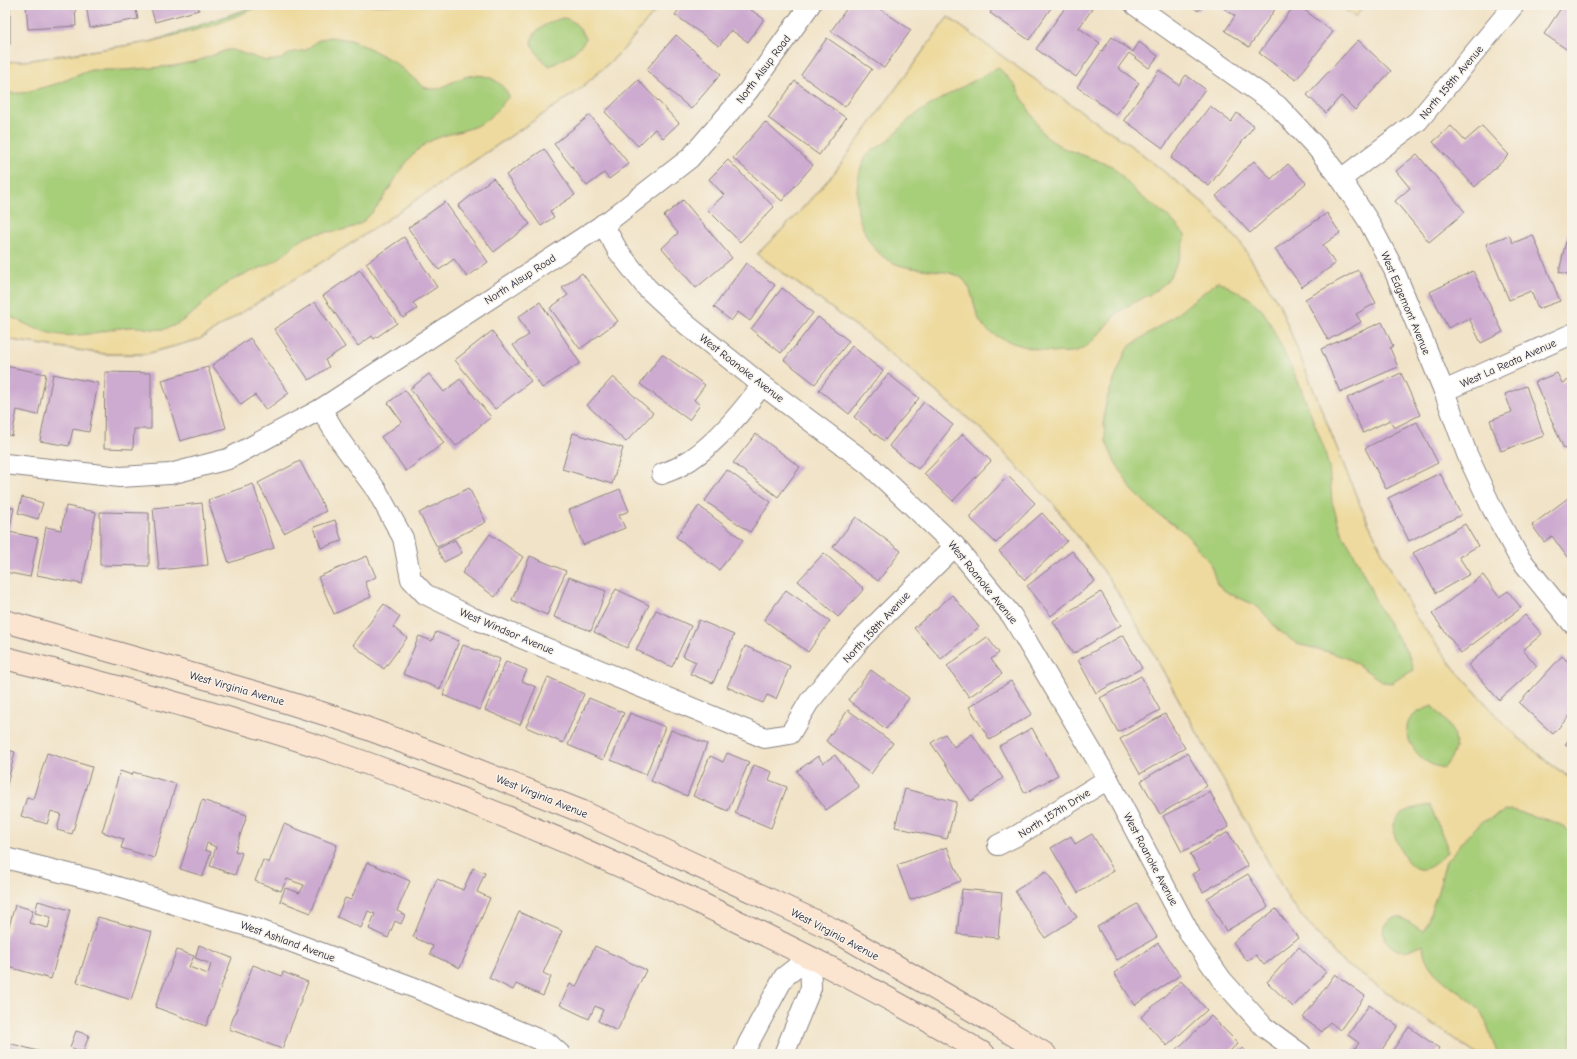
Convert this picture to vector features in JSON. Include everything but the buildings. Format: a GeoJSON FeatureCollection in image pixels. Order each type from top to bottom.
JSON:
{"type":"FeatureCollection","features":[{"type":"Feature","properties":{"kind":"main road","name":"West Virginia Avenue"},"geometry":{"type":"LineString","coordinates":[[5,621],[254,692],[347,721],[583,812],[832,929],[1045,1054]]}},
{"type":"Feature","properties":{"kind":"main road"},"geometry":{"type":"LineString","coordinates":[[5,658],[110,684],[227,718],[336,753],[444,792],[569,842],[663,884],[810,957],[898,1004],[984,1054]]}},
{"type":"Feature","properties":{"kind":"street","name":"North Alsup Road"},"geometry":{"type":"LineString","coordinates":[[5,464],[120,477],[170,474],[228,459],[321,409],[603,224],[690,158],[748,91],[810,5]]}},
{"type":"Feature","properties":{"kind":"street","name":"West Edgemont Avenue"},"geometry":{"type":"LineString","coordinates":[[1135,5],[1278,106],[1317,148],[1341,179],[1369,222],[1394,270],[1444,391],[1467,454],[1492,508],[1518,556],[1572,623]]}},
{"type":"Feature","properties":{"kind":"street","name":"North 158th Avenue"},"geometry":{"type":"LineString","coordinates":[[1341,179],[1418,121],[1514,5]]}},
{"type":"Feature","properties":{"kind":"street","name":"West Roanoke Avenue"},"geometry":{"type":"LineString","coordinates":[[603,224],[618,251],[647,288],[687,325],[762,385],[868,464],[955,546],[1012,616],[1108,779],[1191,936],[1222,980],[1264,1027],[1301,1054]]}},
{"type":"Feature","properties":{"kind":"street","name":"West La Reata Avenue"},"geometry":{"type":"LineString","coordinates":[[1444,391],[1572,334]]}},
{"type":"Feature","properties":{"kind":"street"},"geometry":{"type":"LineString","coordinates":[[662,474],[683,465],[708,446],[745,408],[762,385]]}},
{"type":"Feature","properties":{"kind":"street","name":"West Windsor Avenue"},"geometry":{"type":"LineString","coordinates":[[321,409],[341,442],[376,490],[403,538],[411,579],[425,594],[473,618],[765,738],[790,734]]}},
{"type":"Feature","properties":{"kind":"street","name":"North 158th Avenue"},"geometry":{"type":"LineString","coordinates":[[790,734],[809,702],[862,638],[955,546]]}},
{"type":"Feature","properties":{"kind":"street","name":"North 157th Drive"},"geometry":{"type":"LineString","coordinates":[[998,845],[1018,835],[1108,779]]}},
{"type":"Feature","properties":{"kind":"street","name":"West Ashland Avenue"},"geometry":{"type":"LineString","coordinates":[[5,858],[101,882],[257,929],[418,989],[549,1044],[560,1054]]}},
{"type":"Feature","properties":{"kind":"street"},"geometry":{"type":"LineString","coordinates":[[744,1054],[784,977],[810,957]]}},
{"type":"Feature","properties":{"kind":"street"},"geometry":{"type":"LineString","coordinates":[[784,1054],[811,988],[810,957]]}},
{"type":"Feature","properties":{"kind":"green space"},"geometry":{"type":"Polygon","coordinates":[[[259,5],[660,5],[622,51],[579,90],[355,241],[200,339],[146,354],[105,354],[5,339],[5,62],[25,61],[150,42],[259,5]]]}},
{"type":"Feature","properties":{"kind":"green space"},"geometry":{"type":"Polygon","coordinates":[[[948,17],[1134,148],[1205,204],[1240,242],[1279,304],[1359,503],[1415,616],[1454,668],[1497,716],[1519,738],[1549,763],[1572,779],[1572,1054],[1476,1054],[1340,960],[1291,903],[1146,640],[1109,578],[1055,506],[982,430],[867,334],[757,254],[792,220],[835,172],[948,17]]]}},
{"type":"Feature","properties":{"kind":"sand"},"geometry":{"type":"Polygon","coordinates":[[[263,5],[660,5],[622,51],[579,90],[355,241],[200,339],[146,354],[105,354],[5,339],[5,314],[40,330],[58,335],[85,334],[130,327],[154,329],[168,328],[184,320],[226,284],[238,277],[275,261],[303,239],[317,234],[347,229],[361,223],[378,206],[404,165],[420,148],[433,140],[476,126],[494,113],[509,96],[505,89],[494,80],[488,77],[474,75],[459,79],[442,87],[429,89],[424,87],[394,62],[371,49],[351,40],[329,37],[317,41],[306,50],[290,53],[282,59],[266,61],[233,50],[227,50],[197,61],[173,66],[126,70],[91,70],[56,84],[22,93],[5,93],[5,62],[25,61],[150,42],[215,25],[263,5]],[[559,19],[542,27],[537,31],[532,40],[532,46],[534,49],[550,66],[570,55],[586,39],[577,25],[571,20],[559,19]]]}},
{"type":"Feature","properties":{"kind":"sand"},"geometry":{"type":"Polygon","coordinates":[[[1339,5],[1365,5],[1355,17],[1339,5]]]}},
{"type":"Feature","properties":{"kind":"sand"},"geometry":{"type":"Polygon","coordinates":[[[948,17],[1134,148],[1205,204],[1240,242],[1279,304],[1359,503],[1415,616],[1454,668],[1497,716],[1519,738],[1549,763],[1572,779],[1572,834],[1561,825],[1551,821],[1512,810],[1505,811],[1482,822],[1470,833],[1446,861],[1438,891],[1424,931],[1406,920],[1397,917],[1392,918],[1385,924],[1383,933],[1385,940],[1394,948],[1402,951],[1412,949],[1423,944],[1425,957],[1430,967],[1438,976],[1475,1005],[1482,1014],[1498,1054],[1476,1054],[1340,960],[1291,903],[1146,640],[1109,578],[1055,506],[982,430],[867,334],[757,254],[792,220],[835,172],[948,17]],[[998,67],[908,120],[890,139],[871,152],[863,163],[858,180],[857,208],[865,234],[871,244],[883,257],[895,264],[903,266],[956,275],[967,284],[976,312],[983,325],[988,330],[1000,338],[1023,346],[1063,352],[1074,352],[1088,345],[1115,315],[1129,305],[1158,289],[1169,278],[1176,265],[1186,236],[1170,218],[1138,194],[1112,166],[1063,148],[1046,137],[1014,84],[998,67]],[[1218,281],[1173,317],[1130,346],[1126,351],[1108,395],[1104,412],[1106,442],[1114,460],[1132,490],[1155,512],[1184,532],[1210,563],[1217,584],[1221,588],[1230,594],[1255,605],[1278,630],[1297,644],[1349,659],[1383,682],[1391,683],[1414,670],[1410,657],[1379,608],[1358,561],[1341,531],[1332,502],[1329,468],[1324,448],[1298,381],[1268,319],[1262,310],[1249,298],[1218,281]],[[1433,706],[1420,711],[1413,716],[1407,727],[1407,733],[1411,745],[1425,761],[1444,768],[1455,749],[1456,742],[1454,735],[1433,706]],[[1430,805],[1414,808],[1404,812],[1396,819],[1393,824],[1394,831],[1406,860],[1417,869],[1423,869],[1435,864],[1441,859],[1447,852],[1446,844],[1430,805]]]}}]}
